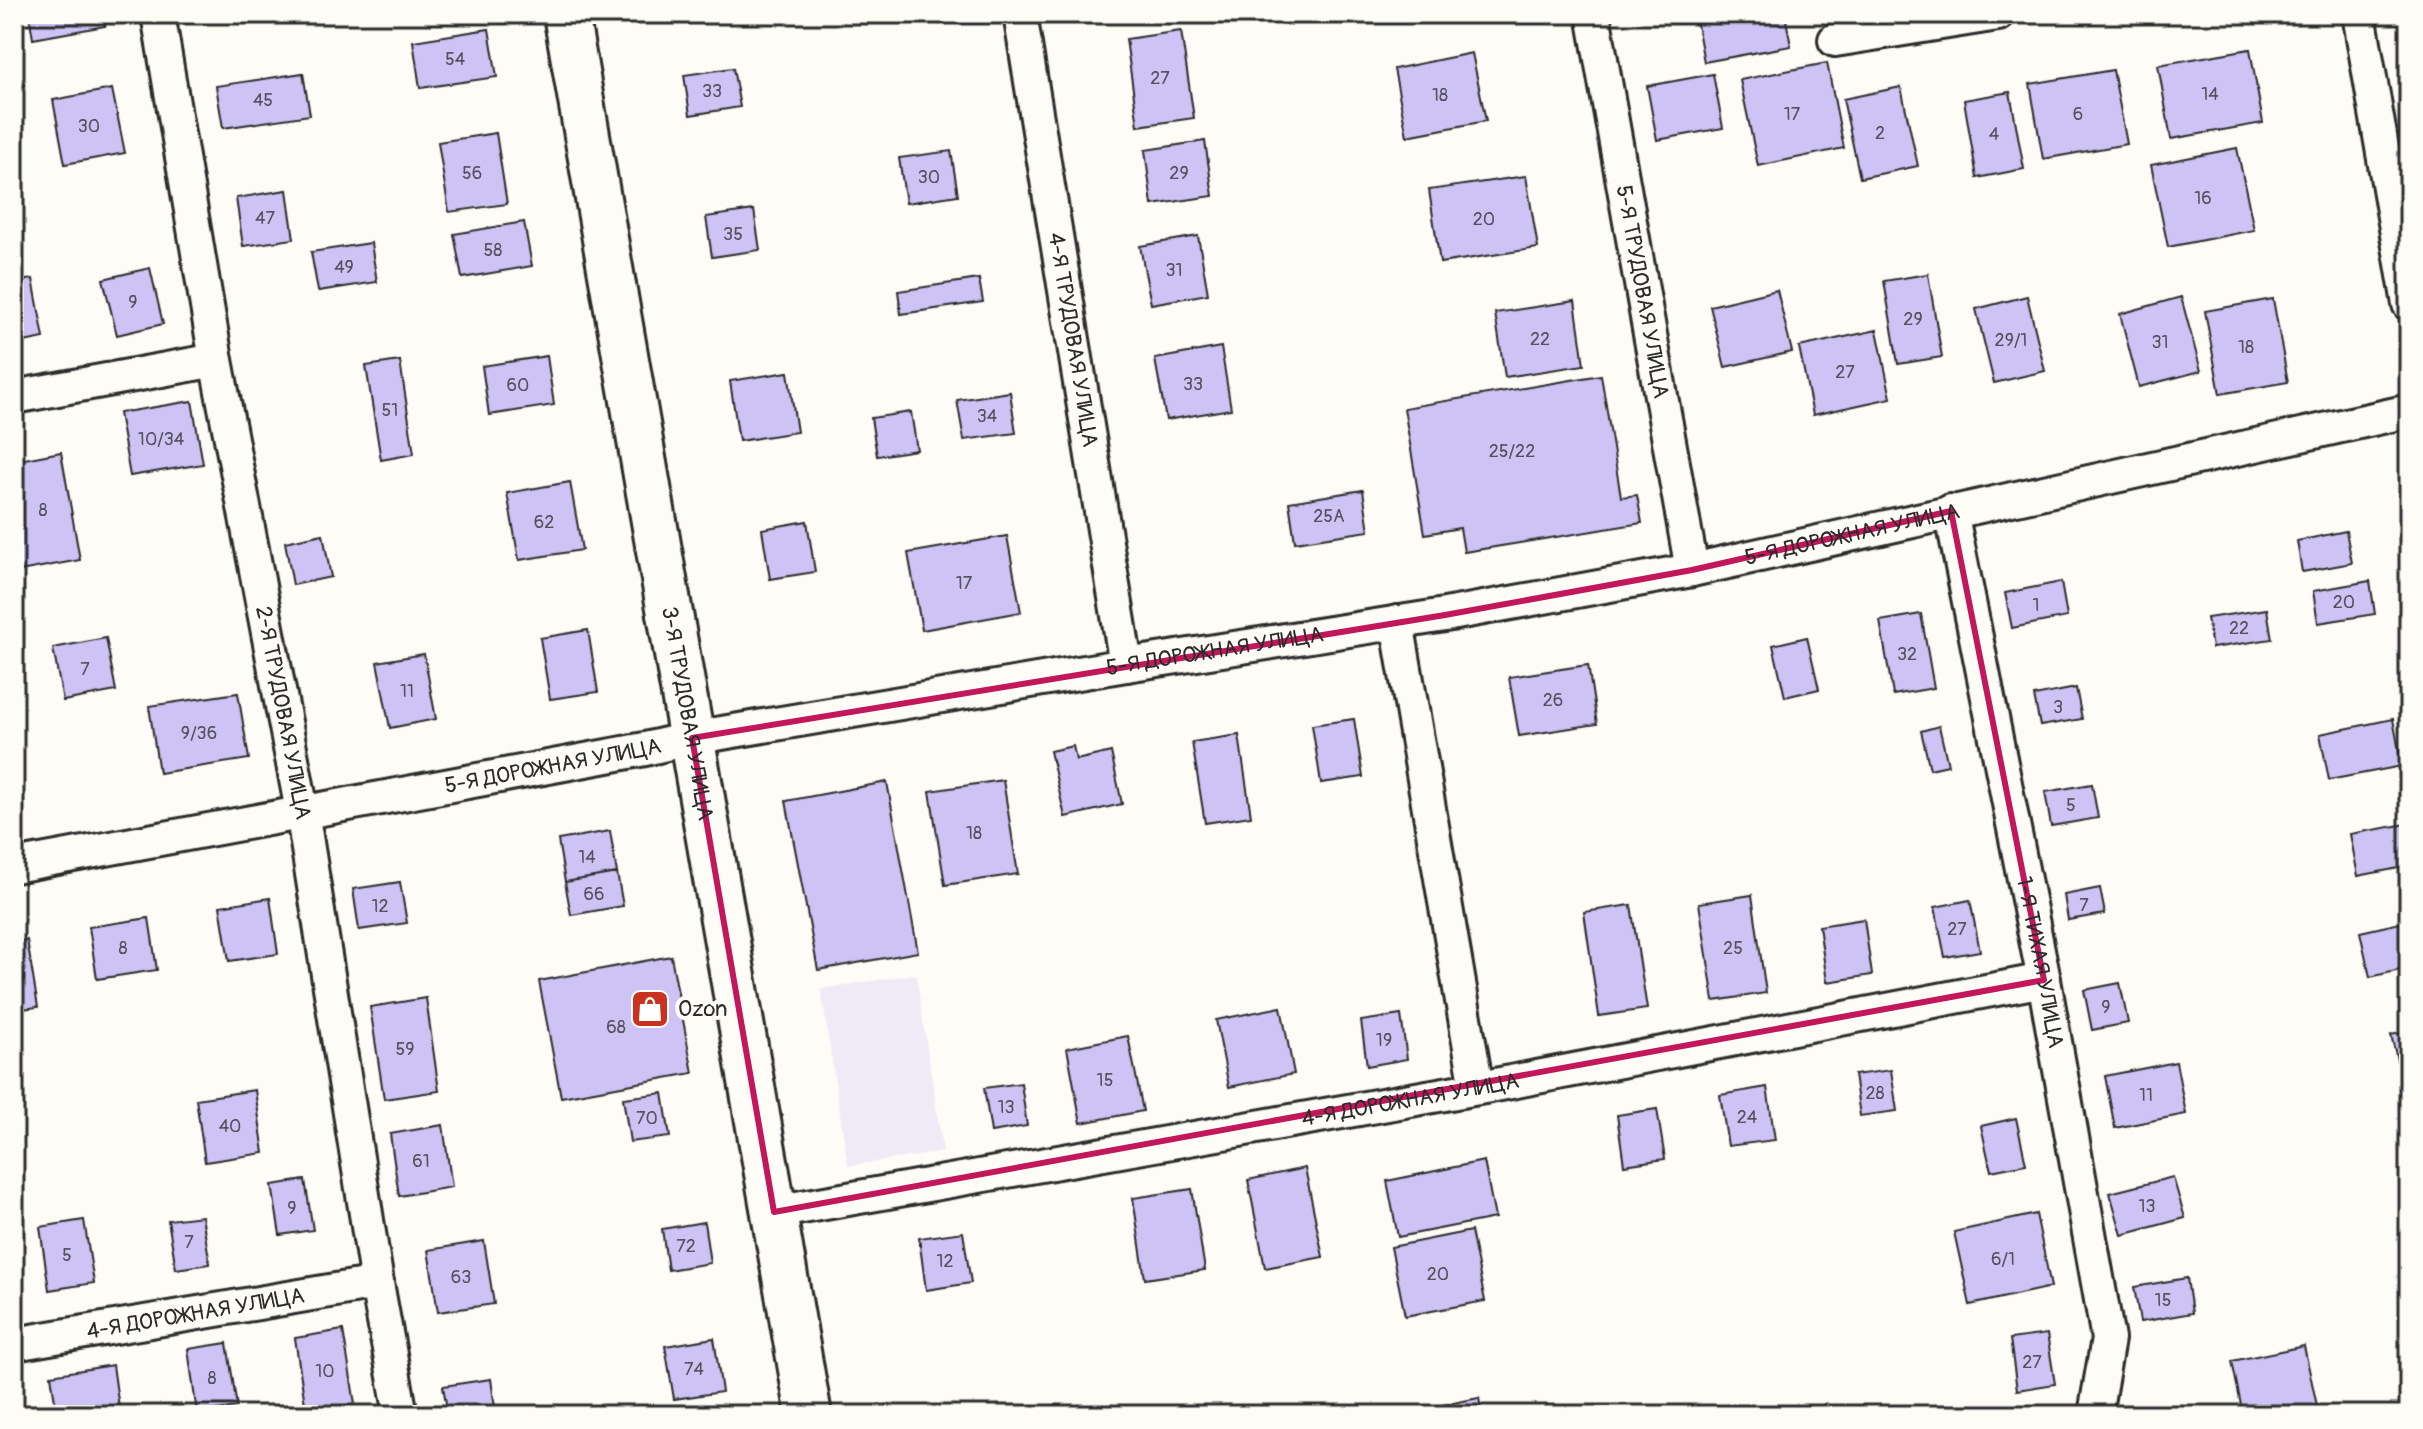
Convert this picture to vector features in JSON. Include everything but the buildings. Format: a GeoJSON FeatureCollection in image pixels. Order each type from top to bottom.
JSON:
{"type":"FeatureCollection","features":[{"type":"Feature","properties":{"kind":"street","name":"2-Я ТРУДОВАЯ УЛИЦА"},"geometry":{"type":"LineString","coordinates":[[158,14],[216,360],[302,811],[401,1415]]}},
{"type":"Feature","properties":{"kind":"street","name":"3-Я ТРУДОВАЯ УЛИЦА"},"geometry":{"type":"LineString","coordinates":[[566,14],[809,1415]]}},
{"type":"Feature","properties":{"kind":"street","name":"4-Я ТРУДОВАЯ УЛИЦА"},"geometry":{"type":"LineString","coordinates":[[1020,14],[1126,665]]}},
{"type":"Feature","properties":{"kind":"street","name":"5-Я ТРУДОВАЯ УЛИЦА"},"geometry":{"type":"LineString","coordinates":[[1593,14],[1692,570]]}},
{"type":"Feature","properties":{"kind":"street"},"geometry":{"type":"LineString","coordinates":[[1835,40],[1998,14]]}},
{"type":"Feature","properties":{"kind":"street"},"geometry":{"type":"LineString","coordinates":[[2359,14],[2409,304]]}},
{"type":"Feature","properties":{"kind":"street"},"geometry":{"type":"LineString","coordinates":[[14,397],[216,360]]}},
{"type":"Feature","properties":{"kind":"street","name":"5-Я ДОРОЖНАЯ УЛИЦА"},"geometry":{"type":"LineString","coordinates":[[14,866],[692,738],[1397,622],[1692,570],[2409,411]]}},
{"type":"Feature","properties":{"kind":"street","name":"1-Я ТИХАЯ УЛИЦА"},"geometry":{"type":"LineString","coordinates":[[1951,511],[2044,980],[2108,1339],[2095,1415]]}},
{"type":"Feature","properties":{"kind":"street"},"geometry":{"type":"LineString","coordinates":[[1397,622],[1477,1088]]}},
{"type":"Feature","properties":{"kind":"street","name":"4-Я ДОРОЖНАЯ УЛИЦА"},"geometry":{"type":"LineString","coordinates":[[774,1212],[1477,1088],[2044,980]]}},
{"type":"Feature","properties":{"kind":"street","name":"4-Я ДОРОЖНАЯ УЛИЦА"},"geometry":{"type":"LineString","coordinates":[[14,1344],[377,1283]]}},
{"type":"Feature","properties":{"kind":"highlighted area"},"geometry":{"type":"Polygon","coordinates":[[[1951,511],[2044,980],[774,1212],[692,738],[1445,615],[1692,570],[1951,511]]]}},
{"type":"Feature","properties":{"kind":"shaded area"},"geometry":{"type":"Polygon","coordinates":[[[916,974],[943,1152],[848,1166],[821,989],[916,974]]]}},
{"type":"Feature","properties":{"kind":"place","name":"Ozon"},"geometry":{"type":"Point","coordinates":[650,1009]}}]}
